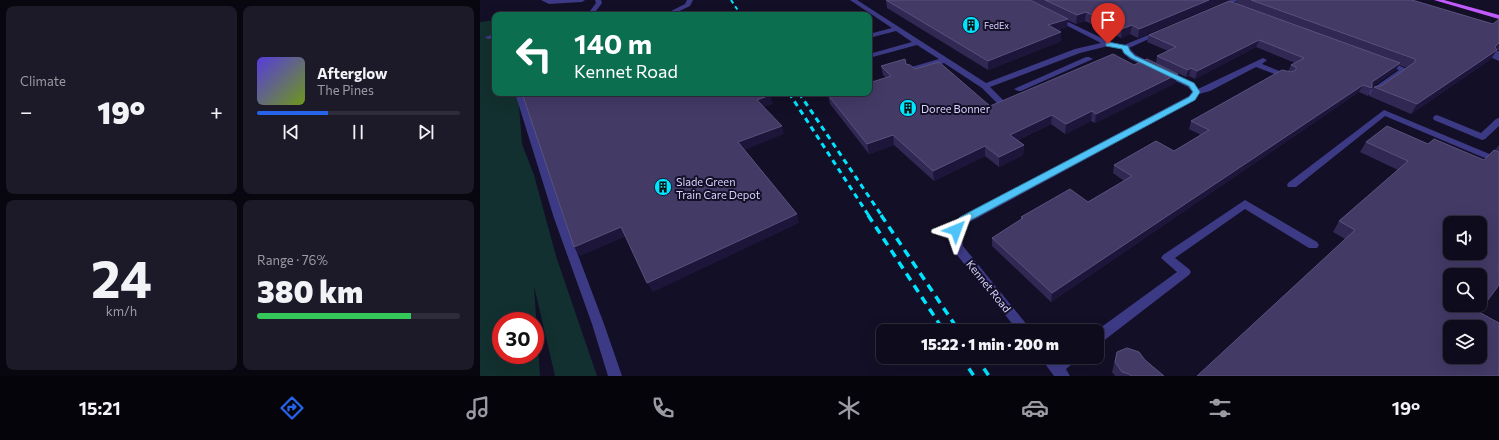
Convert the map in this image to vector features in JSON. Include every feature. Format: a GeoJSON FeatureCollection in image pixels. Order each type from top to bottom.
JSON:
{"type":"FeatureCollection","features":[{"type":"Feature","properties":{"kind":"main road"},"geometry":{"type":"LineString","coordinates":[[1437,0],[1499,17]]}},
{"type":"Feature","properties":{"kind":"main road"},"geometry":{"type":"LineString","coordinates":[[1459,0],[1499,11]]}},
{"type":"Feature","properties":{"kind":"street"},"geometry":{"type":"LineString","coordinates":[[544,0],[549,2],[582,0]]}},
{"type":"Feature","properties":{"kind":"street"},"geometry":{"type":"LineString","coordinates":[[592,12],[599,3],[598,0]]}},
{"type":"Feature","properties":{"kind":"street"},"geometry":{"type":"LineString","coordinates":[[676,12],[688,5],[690,0]]}},
{"type":"Feature","properties":{"kind":"street"},"geometry":{"type":"LineString","coordinates":[[853,0],[872,12]]}},
{"type":"Feature","properties":{"kind":"street"},"geometry":{"type":"LineString","coordinates":[[1212,10],[1226,4],[1235,3]]}},
{"type":"Feature","properties":{"kind":"street"},"geometry":{"type":"LineString","coordinates":[[872,12],[985,86],[1002,103]]}},
{"type":"Feature","properties":{"kind":"street"},"geometry":{"type":"LineString","coordinates":[[1046,13],[1108,44],[1125,47],[1168,28]]}},
{"type":"Feature","properties":{"kind":"street"},"geometry":{"type":"LineString","coordinates":[[872,35],[897,28]]}},
{"type":"Feature","properties":{"kind":"street"},"geometry":{"type":"LineString","coordinates":[[872,55],[918,42]]}},
{"type":"Feature","properties":{"kind":"street"},"geometry":{"type":"LineString","coordinates":[[985,86],[1078,51],[1108,44]]}},
{"type":"Feature","properties":{"kind":"street"},"geometry":{"type":"LineString","coordinates":[[1125,47],[1127,52],[1133,57],[1191,85],[1196,92]]}},
{"type":"Feature","properties":{"kind":"street"},"geometry":{"type":"LineString","coordinates":[[1499,53],[1494,57],[1499,59]]}},
{"type":"Feature","properties":{"kind":"street"},"geometry":{"type":"LineString","coordinates":[[1018,89],[1089,59]]}},
{"type":"Feature","properties":{"kind":"street"},"geometry":{"type":"LineString","coordinates":[[1372,92],[1405,70],[1375,59]]}},
{"type":"Feature","properties":{"kind":"street"},"geometry":{"type":"LineString","coordinates":[[911,70],[945,60]]}},
{"type":"Feature","properties":{"kind":"street","name":"Kennet Road"},"geometry":{"type":"LineString","coordinates":[[1020,324],[958,247],[956,230],[964,220],[1192,98],[1196,92],[1207,89],[1260,62],[1288,76]]}},
{"type":"Feature","properties":{"kind":"street"},"geometry":{"type":"LineString","coordinates":[[1019,73],[1034,82]]}},
{"type":"Feature","properties":{"kind":"street"},"geometry":{"type":"LineString","coordinates":[[520,96],[559,218],[598,324],[615,376]]}},
{"type":"Feature","properties":{"kind":"street"},"geometry":{"type":"LineString","coordinates":[[1292,185],[1384,114],[1499,161]]}},
{"type":"Feature","properties":{"kind":"street"},"geometry":{"type":"LineString","coordinates":[[1438,118],[1482,137],[1499,121]]}},
{"type":"Feature","properties":{"kind":"street"},"geometry":{"type":"LineString","coordinates":[[1104,333],[1185,272],[1167,258],[1244,204],[1313,245]]}},
{"type":"Feature","properties":{"kind":"street"},"geometry":{"type":"LineString","coordinates":[[1053,364],[1060,372]]}},
{"type":"Feature","properties":{"kind":"green space"},"geometry":{"type":"Polygon","coordinates":[[[492,20],[492,96],[518,96],[522,144],[534,175],[556,256],[597,376],[555,376],[544,329],[544,312],[540,312],[534,286],[536,312],[492,312],[492,364],[539,364],[540,376],[480,376],[480,22],[492,20]]]}},
{"type":"Feature","properties":{"kind":"building","name":"FedEx"},"geometry":{"type":"Polygon","coordinates":[[[886,0],[1030,0],[1068,19],[1048,25],[1061,32],[988,61],[886,0]]]}},
{"type":"Feature","properties":{"kind":"building"},"geometry":{"type":"Polygon","coordinates":[[[1045,0],[1209,0],[1139,29],[1132,25],[1122,29],[1086,12],[1077,15],[1045,0]]]}},
{"type":"Feature","properties":{"kind":"building"},"geometry":{"type":"Polygon","coordinates":[[[1251,0],[1412,0],[1493,24],[1499,19],[1499,43],[1495,47],[1497,50],[1417,104],[1374,87],[1381,86],[1415,62],[1415,59],[1251,0]]]}},
{"type":"Feature","properties":{"kind":"building"},"geometry":{"type":"Polygon","coordinates":[[[1229,1],[1400,63],[1372,82],[1372,88],[1363,85],[1052,293],[992,238],[1023,218],[1021,217],[1070,189],[1088,202],[1132,176],[1114,165],[1156,141],[1174,151],[1209,130],[1191,121],[1282,70],[1291,72],[1296,70],[1296,67],[1291,65],[1304,58],[1259,40],[1197,71],[1191,68],[1188,70],[1157,56],[1176,47],[1149,35],[1229,1]]]}},
{"type":"Feature","properties":{"kind":"building"},"geometry":{"type":"Polygon","coordinates":[[[1113,54],[1134,65],[1147,59],[1178,74],[1096,114],[1092,111],[1066,124],[1052,115],[1010,135],[1024,145],[999,157],[985,146],[933,171],[893,135],[867,144],[829,96],[872,96],[872,82],[891,76],[881,66],[905,59],[906,64],[915,69],[939,62],[990,106],[1113,54]]]}},
{"type":"Feature","properties":{"kind":"building","name":"Slade Green Train Care Depot"},"geometry":{"type":"Polygon","coordinates":[[[523,96],[767,96],[757,100],[782,126],[738,142],[797,214],[647,283],[621,227],[574,247],[523,96]]]}},
{"type":"Feature","properties":{"kind":"building"},"geometry":{"type":"Polygon","coordinates":[[[1387,126],[1428,144],[1434,139],[1484,160],[1494,150],[1499,152],[1499,285],[1487,301],[1487,268],[1443,268],[1443,312],[1479,312],[1499,323],[1499,376],[1197,376],[1355,230],[1339,221],[1408,161],[1366,142],[1387,126]]]}},
{"type":"Feature","properties":{"kind":"building"},"geometry":{"type":"Polygon","coordinates":[[[1127,348],[1139,352],[1145,360],[1164,376],[1131,376],[1122,372],[1115,362],[1117,352],[1127,348]]]}},
{"type":"Feature","properties":{"kind":"railway"},"geometry":{"type":"LineString","coordinates":[[731,0],[739,12]]}},
{"type":"Feature","properties":{"kind":"railway"},"geometry":{"type":"LineString","coordinates":[[791,96],[869,216]]}},
{"type":"Feature","properties":{"kind":"railway"},"geometry":{"type":"LineString","coordinates":[[801,96],[882,216]]}},
{"type":"Feature","properties":{"kind":"railway"},"geometry":{"type":"LineString","coordinates":[[868,215],[939,324]]}},
{"type":"Feature","properties":{"kind":"railway"},"geometry":{"type":"LineString","coordinates":[[881,215],[954,324]]}},
{"type":"Feature","properties":{"kind":"railway"},"geometry":{"type":"LineString","coordinates":[[966,364],[974,376]]}},
{"type":"Feature","properties":{"kind":"railway"},"geometry":{"type":"LineString","coordinates":[[981,364],[989,376]]}},
{"type":"Feature","properties":{"kind":"place","name":"FedEx"},"geometry":{"type":"Point","coordinates":[971,25]}},
{"type":"Feature","properties":{"kind":"place","name":"Doree Bonner"},"geometry":{"type":"Point","coordinates":[908,108]}},
{"type":"Feature","properties":{"kind":"place","name":"Slade Green Train Care Depot"},"geometry":{"type":"Point","coordinates":[663,187]}},
{"type":"Feature","properties":{"kind":"route"},"geometry":{"type":"LineString","coordinates":[[956,230],[964,220],[1192,98],[1196,92],[1191,85],[1133,57],[1127,52],[1125,47],[1108,44]]}}]}
